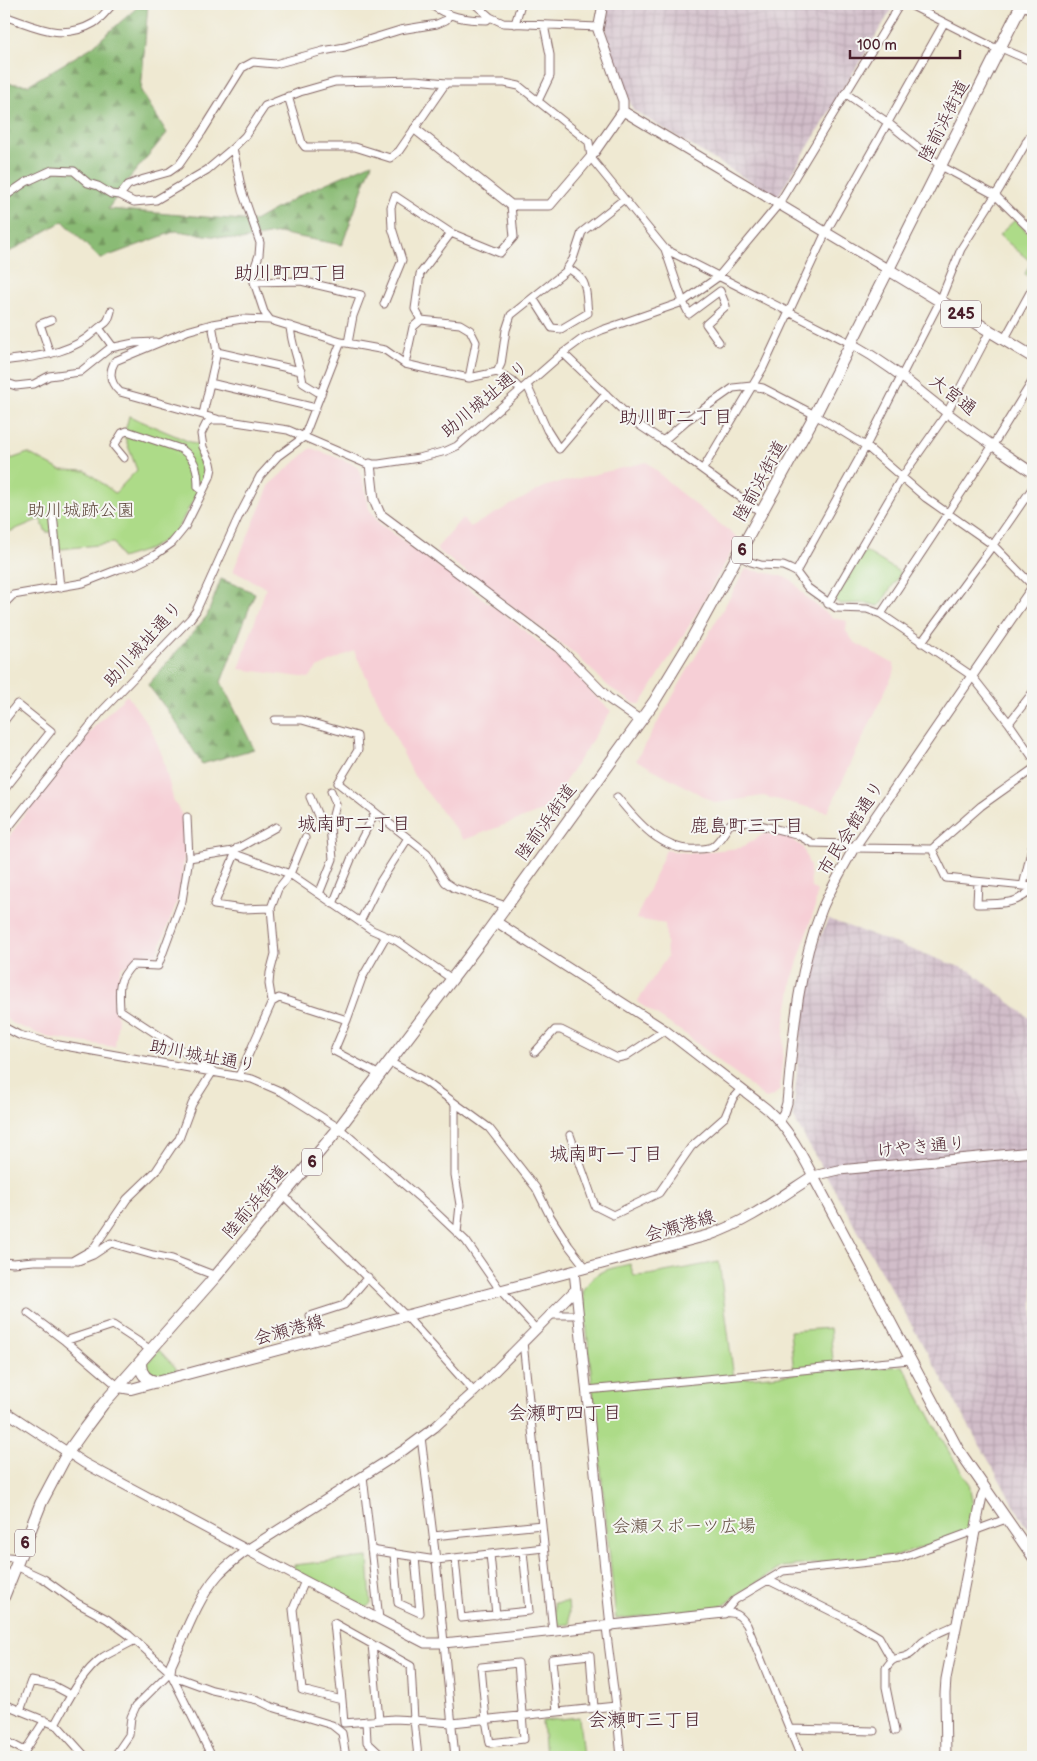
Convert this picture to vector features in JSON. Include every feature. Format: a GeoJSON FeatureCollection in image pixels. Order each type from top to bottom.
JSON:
{"type":"FeatureCollection","features":[{"type":"Feature","properties":{"kind":"highway","name":"陸前浜街道"},"geometry":{"type":"LineString","coordinates":[[4,1596],[41,1503],[68,1452],[89,1422],[216,1276],[339,1128],[506,906],[641,721],[674,670],[739,556],[815,415],[1022,5]]}},
{"type":"Feature","properties":{"kind":"highway","name":"245"},"geometry":{"type":"LineString","coordinates":[[889,270],[1033,357]]}},
{"type":"Feature","properties":{"kind":"highway"},"geometry":{"type":"LineString","coordinates":[[141,1360],[140,1365],[143,1374],[147,1379],[157,1382]]}},
{"type":"Feature","properties":{"kind":"main road","name":"会瀬港線"},"geometry":{"type":"LineString","coordinates":[[118,1387],[131,1389],[726,1230],[748,1219],[813,1176]]}},
{"type":"Feature","properties":{"kind":"main road"},"geometry":{"type":"LineString","coordinates":[[813,1176],[958,1449],[1033,1557]]}},
{"type":"Feature","properties":{"kind":"street"},"geometry":{"type":"LineString","coordinates":[[4,16],[43,31],[65,31],[78,29],[95,22],[113,4]]}},
{"type":"Feature","properties":{"kind":"street"},"geometry":{"type":"LineString","coordinates":[[430,4],[438,11],[450,16],[471,20],[487,20],[490,17]]}},
{"type":"Feature","properties":{"kind":"street"},"geometry":{"type":"LineString","coordinates":[[475,4],[490,17],[503,23],[598,27]]}},
{"type":"Feature","properties":{"kind":"street"},"geometry":{"type":"LineString","coordinates":[[515,24],[521,4]]}},
{"type":"Feature","properties":{"kind":"street"},"geometry":{"type":"LineString","coordinates":[[415,129],[512,205],[550,205],[591,157],[623,112],[623,100],[601,42],[598,27],[602,9],[601,4]]}},
{"type":"Feature","properties":{"kind":"street","name":"助川城址通り"},"geometry":{"type":"LineString","coordinates":[[4,833],[101,712],[196,611],[238,518],[260,476],[278,456],[304,437],[370,464],[419,458],[446,451],[465,440],[563,353],[592,334],[683,302],[718,277],[778,205],[900,4]]}},
{"type":"Feature","properties":{"kind":"street"},"geometry":{"type":"LineString","coordinates":[[908,4],[993,47],[1000,48],[1033,62]]}},
{"type":"Feature","properties":{"kind":"street"},"geometry":{"type":"LineString","coordinates":[[1022,5],[1033,10]]}},
{"type":"Feature","properties":{"kind":"street"},"geometry":{"type":"LineString","coordinates":[[120,196],[128,185],[169,172],[179,165],[242,68],[253,62],[275,64],[400,30],[437,24],[450,16]]}},
{"type":"Feature","properties":{"kind":"street"},"geometry":{"type":"LineString","coordinates":[[703,469],[752,386],[826,232],[944,23]]}},
{"type":"Feature","properties":{"kind":"street"},"geometry":{"type":"LineString","coordinates":[[538,101],[550,76],[550,55],[544,26]]}},
{"type":"Feature","properties":{"kind":"street"},"geometry":{"type":"LineString","coordinates":[[4,197],[26,182],[52,170],[74,170],[88,183],[98,186],[111,194],[134,202],[156,200],[207,170],[245,136],[265,106],[288,96],[335,82],[416,80],[446,84],[506,84],[519,86],[590,142],[591,157],[665,249],[689,314],[720,291],[726,306],[706,324],[719,342]]}},
{"type":"Feature","properties":{"kind":"street"},"geometry":{"type":"LineString","coordinates":[[288,96],[302,143],[309,148],[355,147],[390,158],[399,151],[446,84]]}},
{"type":"Feature","properties":{"kind":"street"},"geometry":{"type":"LineString","coordinates":[[845,93],[887,122],[941,166],[995,195],[1033,231]]}},
{"type":"Feature","properties":{"kind":"street"},"geometry":{"type":"LineString","coordinates":[[623,112],[889,270]]}},
{"type":"Feature","properties":{"kind":"street"},"geometry":{"type":"LineString","coordinates":[[796,572],[866,446],[940,301],[961,249],[1033,131]]}},
{"type":"Feature","properties":{"kind":"street"},"geometry":{"type":"LineString","coordinates":[[1026,142],[1033,148]]}},
{"type":"Feature","properties":{"kind":"street"},"geometry":{"type":"LineString","coordinates":[[232,148],[242,191],[260,243],[259,255],[253,272],[254,282],[264,312],[270,320]]}},
{"type":"Feature","properties":{"kind":"street"},"geometry":{"type":"LineString","coordinates":[[384,304],[402,260],[392,228],[390,207],[395,196],[452,233],[500,253],[514,237],[512,205]]}},
{"type":"Feature","properties":{"kind":"street"},"geometry":{"type":"LineString","coordinates":[[497,372],[501,364],[506,330],[511,315],[565,272],[582,232],[624,199]]}},
{"type":"Feature","properties":{"kind":"street"},"geometry":{"type":"LineString","coordinates":[[421,320],[415,309],[420,274],[452,233]]}},
{"type":"Feature","properties":{"kind":"street"},"geometry":{"type":"LineString","coordinates":[[665,249],[852,344]]}},
{"type":"Feature","properties":{"kind":"street"},"geometry":{"type":"LineString","coordinates":[[533,298],[552,328],[561,329],[588,313],[585,282],[579,274],[567,268]]}},
{"type":"Feature","properties":{"kind":"street"},"geometry":{"type":"LineString","coordinates":[[254,282],[302,282],[361,295],[345,343],[321,394],[304,437],[282,428],[217,419],[126,395],[115,387],[110,374],[115,361],[187,331],[212,324],[242,319],[270,320],[345,343],[385,350],[405,364],[469,378],[497,372],[512,381],[521,390]]}},
{"type":"Feature","properties":{"kind":"street"},"geometry":{"type":"LineString","coordinates":[[1004,340],[1033,287]]}},
{"type":"Feature","properties":{"kind":"street"},"geometry":{"type":"LineString","coordinates":[[4,361],[70,349],[87,340],[108,322],[111,311]]}},
{"type":"Feature","properties":{"kind":"street"},"geometry":{"type":"LineString","coordinates":[[50,354],[40,324],[51,320]]}},
{"type":"Feature","properties":{"kind":"street"},"geometry":{"type":"LineString","coordinates":[[405,364],[413,327],[421,320],[460,324],[470,330],[476,342],[469,378]]}},
{"type":"Feature","properties":{"kind":"street"},"geometry":{"type":"LineString","coordinates":[[203,414],[217,352],[212,324]]}},
{"type":"Feature","properties":{"kind":"street"},"geometry":{"type":"LineString","coordinates":[[290,326],[291,342],[298,356],[303,383],[321,394]]}},
{"type":"Feature","properties":{"kind":"street"},"geometry":{"type":"LineString","coordinates":[[99,328],[114,347]]}},
{"type":"Feature","properties":{"kind":"street"},"geometry":{"type":"LineString","coordinates":[[828,604],[902,477],[947,412],[990,331]]}},
{"type":"Feature","properties":{"kind":"street"},"geometry":{"type":"LineString","coordinates":[[4,382],[16,386],[34,384],[49,376],[80,372],[92,360],[114,347],[140,342],[158,342]]}},
{"type":"Feature","properties":{"kind":"street","name":"大宮通"},"geometry":{"type":"LineString","coordinates":[[852,344],[902,375],[947,412],[1033,473]]}},
{"type":"Feature","properties":{"kind":"street"},"geometry":{"type":"LineString","coordinates":[[217,352],[301,370]]}},
{"type":"Feature","properties":{"kind":"street"},"geometry":{"type":"LineString","coordinates":[[563,353],[636,422],[762,513]]}},
{"type":"Feature","properties":{"kind":"street"},"geometry":{"type":"LineString","coordinates":[[881,614],[993,445],[1033,380]]}},
{"type":"Feature","properties":{"kind":"street"},"geometry":{"type":"LineString","coordinates":[[210,383],[316,408]]}},
{"type":"Feature","properties":{"kind":"street"},"geometry":{"type":"LineString","coordinates":[[527,384],[547,430],[559,449],[606,394]]}},
{"type":"Feature","properties":{"kind":"street"},"geometry":{"type":"LineString","coordinates":[[662,441],[686,421],[733,388],[752,386],[763,388],[815,415],[866,446],[926,498],[993,545],[1033,586]]}},
{"type":"Feature","properties":{"kind":"street"},"geometry":{"type":"LineString","coordinates":[[4,604],[13,596],[82,583],[135,564],[155,555],[172,543],[185,527],[212,468],[203,446],[201,434],[206,424],[217,419]]}},
{"type":"Feature","properties":{"kind":"street"},"geometry":{"type":"LineString","coordinates":[[124,458],[114,446],[126,431],[181,449],[196,464],[198,468],[198,487],[203,491]]}},
{"type":"Feature","properties":{"kind":"street"},"geometry":{"type":"LineString","coordinates":[[370,464],[374,500],[380,514],[558,647],[600,690],[641,721]]}},
{"type":"Feature","properties":{"kind":"street"},"geometry":{"type":"LineString","coordinates":[[921,643],[1033,487]]}},
{"type":"Feature","properties":{"kind":"street"},"geometry":{"type":"LineString","coordinates":[[53,513],[60,588]]}},
{"type":"Feature","properties":{"kind":"street"},"geometry":{"type":"LineString","coordinates":[[739,556],[752,562],[783,566],[796,572],[808,588],[836,608],[867,609],[881,614],[972,676],[1033,758]]}},
{"type":"Feature","properties":{"kind":"street","name":"市民会館通り"},"geometry":{"type":"LineString","coordinates":[[779,1120],[784,1113],[787,1103],[795,1020],[804,966],[822,909],[837,877],[854,848],[1033,586]]}},
{"type":"Feature","properties":{"kind":"street"},"geometry":{"type":"LineString","coordinates":[[1008,723],[1033,692]]}},
{"type":"Feature","properties":{"kind":"street"},"geometry":{"type":"LineString","coordinates":[[4,721],[17,704],[51,731],[4,790]]}},
{"type":"Feature","properties":{"kind":"street"},"geometry":{"type":"LineString","coordinates":[[275,720],[302,720],[357,736],[358,750],[338,783],[427,853],[445,882],[454,888],[506,906]]}},
{"type":"Feature","properties":{"kind":"street"},"geometry":{"type":"LineString","coordinates":[[617,797],[646,829],[670,846],[691,850],[714,845],[730,824],[748,822],[796,834],[812,843],[848,844],[854,848],[932,849],[980,806],[1033,769]]}},
{"type":"Feature","properties":{"kind":"street"},"geometry":{"type":"LineString","coordinates":[[319,894],[333,859],[330,828],[336,804],[331,791]]}},
{"type":"Feature","properties":{"kind":"street"},"geometry":{"type":"LineString","coordinates":[[310,798],[319,818],[330,828]]}},
{"type":"Feature","properties":{"kind":"street"},"geometry":{"type":"LineString","coordinates":[[333,904],[352,856],[375,813]]}},
{"type":"Feature","properties":{"kind":"street"},"geometry":{"type":"LineString","coordinates":[[72,1261],[93,1249],[127,1199],[156,1171],[179,1139],[192,1104],[213,1071],[120,1010],[119,993],[122,976],[132,965],[158,966],[182,901],[189,858],[187,817]]}},
{"type":"Feature","properties":{"kind":"street"},"geometry":{"type":"LineString","coordinates":[[189,858],[236,851],[276,828]]}},
{"type":"Feature","properties":{"kind":"street"},"geometry":{"type":"LineString","coordinates":[[239,1076],[272,1002],[269,984],[275,954],[271,908],[278,890],[290,874],[305,838]]}},
{"type":"Feature","properties":{"kind":"street"},"geometry":{"type":"LineString","coordinates":[[360,922],[380,882],[408,838]]}},
{"type":"Feature","properties":{"kind":"street"},"geometry":{"type":"LineString","coordinates":[[1024,886],[1033,843]]}},
{"type":"Feature","properties":{"kind":"street"},"geometry":{"type":"LineString","coordinates":[[932,849],[946,878],[1033,887],[1028,895],[1019,900],[1003,904],[978,904],[978,882]]}},
{"type":"Feature","properties":{"kind":"street"},"geometry":{"type":"LineString","coordinates":[[236,851],[290,874],[372,930],[397,941],[452,979]]}},
{"type":"Feature","properties":{"kind":"street"},"geometry":{"type":"LineString","coordinates":[[236,851],[214,905],[243,909],[271,908]]}},
{"type":"Feature","properties":{"kind":"street"},"geometry":{"type":"LineString","coordinates":[[495,921],[665,1030],[767,1109],[779,1120],[791,1136],[813,1176]]}},
{"type":"Feature","properties":{"kind":"street"},"geometry":{"type":"LineString","coordinates":[[380,1075],[334,1051],[362,978],[386,936]]}},
{"type":"Feature","properties":{"kind":"street"},"geometry":{"type":"LineString","coordinates":[[272,1002],[279,998],[289,1000],[347,1020]]}},
{"type":"Feature","properties":{"kind":"street","name":"助川城址通り"},"geometry":{"type":"LineString","coordinates":[[4,1027],[18,1035],[59,1045],[239,1076],[266,1084],[282,1092],[339,1128],[457,1232],[466,1241],[500,1290],[536,1329]]}},
{"type":"Feature","properties":{"kind":"street"},"geometry":{"type":"LineString","coordinates":[[535,1052],[555,1030],[561,1030],[617,1058],[626,1056],[665,1030]]}},
{"type":"Feature","properties":{"kind":"street"},"geometry":{"type":"LineString","coordinates":[[390,1062],[426,1082],[489,1128],[536,1188],[550,1216],[586,1268]]}},
{"type":"Feature","properties":{"kind":"street"},"geometry":{"type":"LineString","coordinates":[[570,1135],[595,1206],[613,1215],[659,1193],[691,1146],[725,1117],[733,1098],[741,1089]]}},
{"type":"Feature","properties":{"kind":"street"},"geometry":{"type":"LineString","coordinates":[[455,1104],[455,1175],[460,1206],[457,1232]]}},
{"type":"Feature","properties":{"kind":"street","name":"けやき通り"},"geometry":{"type":"LineString","coordinates":[[813,1176],[839,1170],[1033,1152]]}},
{"type":"Feature","properties":{"kind":"street"},"geometry":{"type":"LineString","coordinates":[[284,1196],[406,1316],[474,1392]]}},
{"type":"Feature","properties":{"kind":"street"},"geometry":{"type":"LineString","coordinates":[[4,1262],[78,1261],[93,1255],[111,1242],[172,1259],[216,1276]]}},
{"type":"Feature","properties":{"kind":"street"},"geometry":{"type":"LineString","coordinates":[[574,1271],[621,1757]]}},
{"type":"Feature","properties":{"kind":"street"},"geometry":{"type":"LineString","coordinates":[[316,1340],[310,1316],[344,1306],[368,1277]]}},
{"type":"Feature","properties":{"kind":"street"},"geometry":{"type":"LineString","coordinates":[[114,1757],[129,1735],[131,1717],[136,1706],[170,1674],[171,1665],[210,1585],[226,1566],[247,1550],[421,1437],[474,1392],[576,1289]]}},
{"type":"Feature","properties":{"kind":"street"},"geometry":{"type":"LineString","coordinates":[[28,1313],[65,1341],[118,1387]]}},
{"type":"Feature","properties":{"kind":"street"},"geometry":{"type":"LineString","coordinates":[[549,1315],[578,1315]]}},
{"type":"Feature","properties":{"kind":"street"},"geometry":{"type":"LineString","coordinates":[[65,1341],[114,1325],[150,1350]]}},
{"type":"Feature","properties":{"kind":"street"},"geometry":{"type":"LineString","coordinates":[[523,1342],[553,1632]]}},
{"type":"Feature","properties":{"kind":"street"},"geometry":{"type":"LineString","coordinates":[[587,1390],[910,1360]]}},
{"type":"Feature","properties":{"kind":"street"},"geometry":{"type":"LineString","coordinates":[[6,1412],[68,1452],[247,1550],[425,1643],[444,1643],[734,1612],[747,1624],[801,1757]]}},
{"type":"Feature","properties":{"kind":"street"},"geometry":{"type":"LineString","coordinates":[[421,1437],[436,1560],[455,1757]]}},
{"type":"Feature","properties":{"kind":"street"},"geometry":{"type":"LineString","coordinates":[[363,1476],[379,1619]]}},
{"type":"Feature","properties":{"kind":"street"},"geometry":{"type":"LineString","coordinates":[[946,1757],[945,1694],[956,1625],[982,1496],[985,1490]]}},
{"type":"Feature","properties":{"kind":"street"},"geometry":{"type":"LineString","coordinates":[[724,1613],[735,1600],[783,1571],[898,1559],[1006,1519]]}},
{"type":"Feature","properties":{"kind":"street"},"geometry":{"type":"LineString","coordinates":[[433,1536],[542,1525]]}},
{"type":"Feature","properties":{"kind":"street"},"geometry":{"type":"LineString","coordinates":[[371,1550],[436,1560],[544,1548]]}},
{"type":"Feature","properties":{"kind":"street"},"geometry":{"type":"LineString","coordinates":[[455,1558],[462,1618],[496,1615],[529,1611],[522,1551]]}},
{"type":"Feature","properties":{"kind":"street"},"geometry":{"type":"LineString","coordinates":[[394,1554],[398,1603],[420,1613],[415,1557]]}},
{"type":"Feature","properties":{"kind":"street"},"geometry":{"type":"LineString","coordinates":[[490,1554],[496,1615]]}},
{"type":"Feature","properties":{"kind":"street"},"geometry":{"type":"LineString","coordinates":[[4,1560],[8,1557],[17,1562],[135,1640],[170,1674],[212,1757]]}},
{"type":"Feature","properties":{"kind":"street"},"geometry":{"type":"LineString","coordinates":[[768,1580],[856,1623],[880,1637],[892,1660]]}},
{"type":"Feature","properties":{"kind":"street"},"geometry":{"type":"LineString","coordinates":[[305,1581],[293,1609],[302,1690],[342,1700]]}},
{"type":"Feature","properties":{"kind":"street"},"geometry":{"type":"LineString","coordinates":[[418,1757],[414,1720],[411,1666],[334,1623],[344,1723],[414,1720],[452,1723],[616,1706]]}},
{"type":"Feature","properties":{"kind":"street"},"geometry":{"type":"LineString","coordinates":[[895,1731],[886,1687],[886,1668],[892,1660],[908,1656],[922,1642],[934,1634],[956,1625]]}},
{"type":"Feature","properties":{"kind":"street"},"geometry":{"type":"LineString","coordinates":[[55,1724],[71,1695],[91,1668],[103,1658],[135,1640]]}},
{"type":"Feature","properties":{"kind":"street"},"geometry":{"type":"LineString","coordinates":[[372,1644],[379,1720]]}},
{"type":"Feature","properties":{"kind":"street"},"geometry":{"type":"LineString","coordinates":[[557,1712],[552,1659],[590,1654],[594,1708]]}},
{"type":"Feature","properties":{"kind":"street"},"geometry":{"type":"LineString","coordinates":[[518,1663],[524,1739],[490,1743],[486,1720],[481,1667],[518,1663]]}},
{"type":"Feature","properties":{"kind":"street"},"geometry":{"type":"LineString","coordinates":[[170,1674],[212,1690],[258,1700],[272,1707],[332,1725],[342,1733],[346,1757]]}},
{"type":"Feature","properties":{"kind":"street"},"geometry":{"type":"LineString","coordinates":[[20,1711],[30,1681],[54,1686],[71,1695]]}},
{"type":"Feature","properties":{"kind":"street"},"geometry":{"type":"LineString","coordinates":[[4,1704],[58,1726],[84,1755],[83,1757]]}},
{"type":"Feature","properties":{"kind":"street"},"geometry":{"type":"LineString","coordinates":[[4,1740],[24,1751],[45,1720]]}},
{"type":"Feature","properties":{"kind":"street"},"geometry":{"type":"LineString","coordinates":[[366,1721],[367,1742],[383,1757]]}},
{"type":"Feature","properties":{"kind":"street"},"geometry":{"type":"LineString","coordinates":[[789,1729],[874,1732]]}},
{"type":"Feature","properties":{"kind":"shaded area"},"geometry":{"type":"Polygon","coordinates":[[[607,4],[895,4],[777,198],[633,110],[606,39],[607,4]]]}},
{"type":"Feature","properties":{"kind":"shaded area"},"geometry":{"type":"Polygon","coordinates":[[[311,448],[351,463],[358,468],[369,509],[380,524],[508,617],[574,672],[611,711],[547,809],[464,840],[414,776],[354,651],[317,668],[309,678],[239,669],[266,588],[233,571],[270,484],[311,448]]]}},
{"type":"Feature","properties":{"kind":"shaded area"},"geometry":{"type":"Polygon","coordinates":[[[647,462],[677,490],[739,539],[641,704],[635,704],[609,687],[574,653],[436,549],[462,518],[470,527],[546,486],[647,462]]]}},
{"type":"Feature","properties":{"kind":"shaded area"},"geometry":{"type":"Polygon","coordinates":[[[746,569],[778,575],[792,580],[807,598],[833,618],[847,621],[846,631],[854,642],[894,664],[895,670],[828,812],[763,796],[716,803],[636,760],[746,569]]]}},
{"type":"Feature","properties":{"kind":"shaded area"},"geometry":{"type":"Polygon","coordinates":[[[127,695],[151,729],[162,755],[174,802],[181,812],[186,845],[179,896],[156,957],[121,967],[113,1004],[118,1018],[115,1047],[47,1037],[11,1023],[4,1016],[4,844],[26,812],[92,729],[127,695]]]}},
{"type":"Feature","properties":{"kind":"shaded area"},"geometry":{"type":"Polygon","coordinates":[[[765,833],[789,837],[803,847],[810,867],[811,887],[817,891],[815,907],[794,974],[785,1022],[780,1089],[774,1096],[765,1098],[688,1036],[637,1002],[667,957],[665,924],[636,919],[666,850],[691,853],[740,848],[765,833]]]}},
{"type":"Feature","properties":{"kind":"shaded area"},"geometry":{"type":"Polygon","coordinates":[[[828,919],[971,971],[1033,1021],[1033,1536],[793,1117],[802,1015],[812,957],[828,919]]]}},
{"type":"Feature","properties":{"kind":"green space"},"geometry":{"type":"Polygon","coordinates":[[[141,4],[148,4],[141,91],[167,133],[127,181],[108,209],[254,221],[306,192],[372,163],[342,245],[278,233],[241,240],[176,231],[100,259],[63,221],[4,255],[4,83],[28,85],[92,47],[141,4]]]}},
{"type":"Feature","properties":{"kind":"green space"},"geometry":{"type":"Polygon","coordinates":[[[1015,220],[1033,238],[1033,279],[1025,274],[1031,262],[999,235],[1015,220]]]}},
{"type":"Feature","properties":{"kind":"green space","name":"助川城跡公園"},"geometry":{"type":"Polygon","coordinates":[[[129,416],[197,445],[205,479],[175,533],[150,549],[121,558],[114,543],[53,550],[52,532],[46,532],[40,519],[4,534],[4,426],[11,459],[28,453],[60,470],[86,471],[115,493],[137,470],[124,435],[129,416]]]}},
{"type":"Feature","properties":{"kind":"green space"},"geometry":{"type":"Polygon","coordinates":[[[865,551],[901,573],[879,606],[866,603],[840,604],[834,600],[865,551]]]}},
{"type":"Feature","properties":{"kind":"green space"},"geometry":{"type":"Polygon","coordinates":[[[221,579],[255,593],[221,682],[254,749],[202,764],[172,716],[148,685],[207,616],[221,579]]]}},
{"type":"Feature","properties":{"kind":"green space","name":"会瀬スポーツ広場"},"geometry":{"type":"Polygon","coordinates":[[[719,1262],[734,1379],[794,1374],[790,1331],[830,1328],[834,1371],[903,1366],[949,1452],[969,1483],[973,1506],[969,1531],[897,1556],[782,1567],[719,1608],[616,1619],[583,1292],[587,1284],[602,1272],[630,1264],[634,1276],[719,1262]]]}},
{"type":"Feature","properties":{"kind":"green space"},"geometry":{"type":"Polygon","coordinates":[[[159,1350],[176,1368],[175,1374],[157,1379],[148,1373],[145,1365],[159,1350]]]}},
{"type":"Feature","properties":{"kind":"green space"},"geometry":{"type":"Polygon","coordinates":[[[368,1557],[371,1603],[366,1608],[294,1570],[294,1565],[368,1557]]]}},
{"type":"Feature","properties":{"kind":"green space"},"geometry":{"type":"Polygon","coordinates":[[[568,1602],[570,1624],[556,1625],[554,1603],[568,1602]]]}},
{"type":"Feature","properties":{"kind":"green space"},"geometry":{"type":"Polygon","coordinates":[[[579,1717],[583,1757],[545,1757],[542,1721],[579,1717]]]}},
{"type":"Feature","properties":{"kind":"district","name":"助川町四丁目"},"geometry":{"type":"Point","coordinates":[291,273]}},
{"type":"Feature","properties":{"kind":"district","name":"助川町二丁目"},"geometry":{"type":"Point","coordinates":[676,417]}},
{"type":"Feature","properties":{"kind":"district","name":"城南町二丁目"},"geometry":{"type":"Point","coordinates":[354,824]}},
{"type":"Feature","properties":{"kind":"district","name":"鹿島町三丁目"},"geometry":{"type":"Point","coordinates":[747,826]}},
{"type":"Feature","properties":{"kind":"district","name":"城南町一丁目"},"geometry":{"type":"Point","coordinates":[606,1154]}},
{"type":"Feature","properties":{"kind":"district","name":"会瀬町四丁目"},"geometry":{"type":"Point","coordinates":[565,1413]}},
{"type":"Feature","properties":{"kind":"district","name":"会瀬町三丁目"},"geometry":{"type":"Point","coordinates":[645,1720]}}]}
